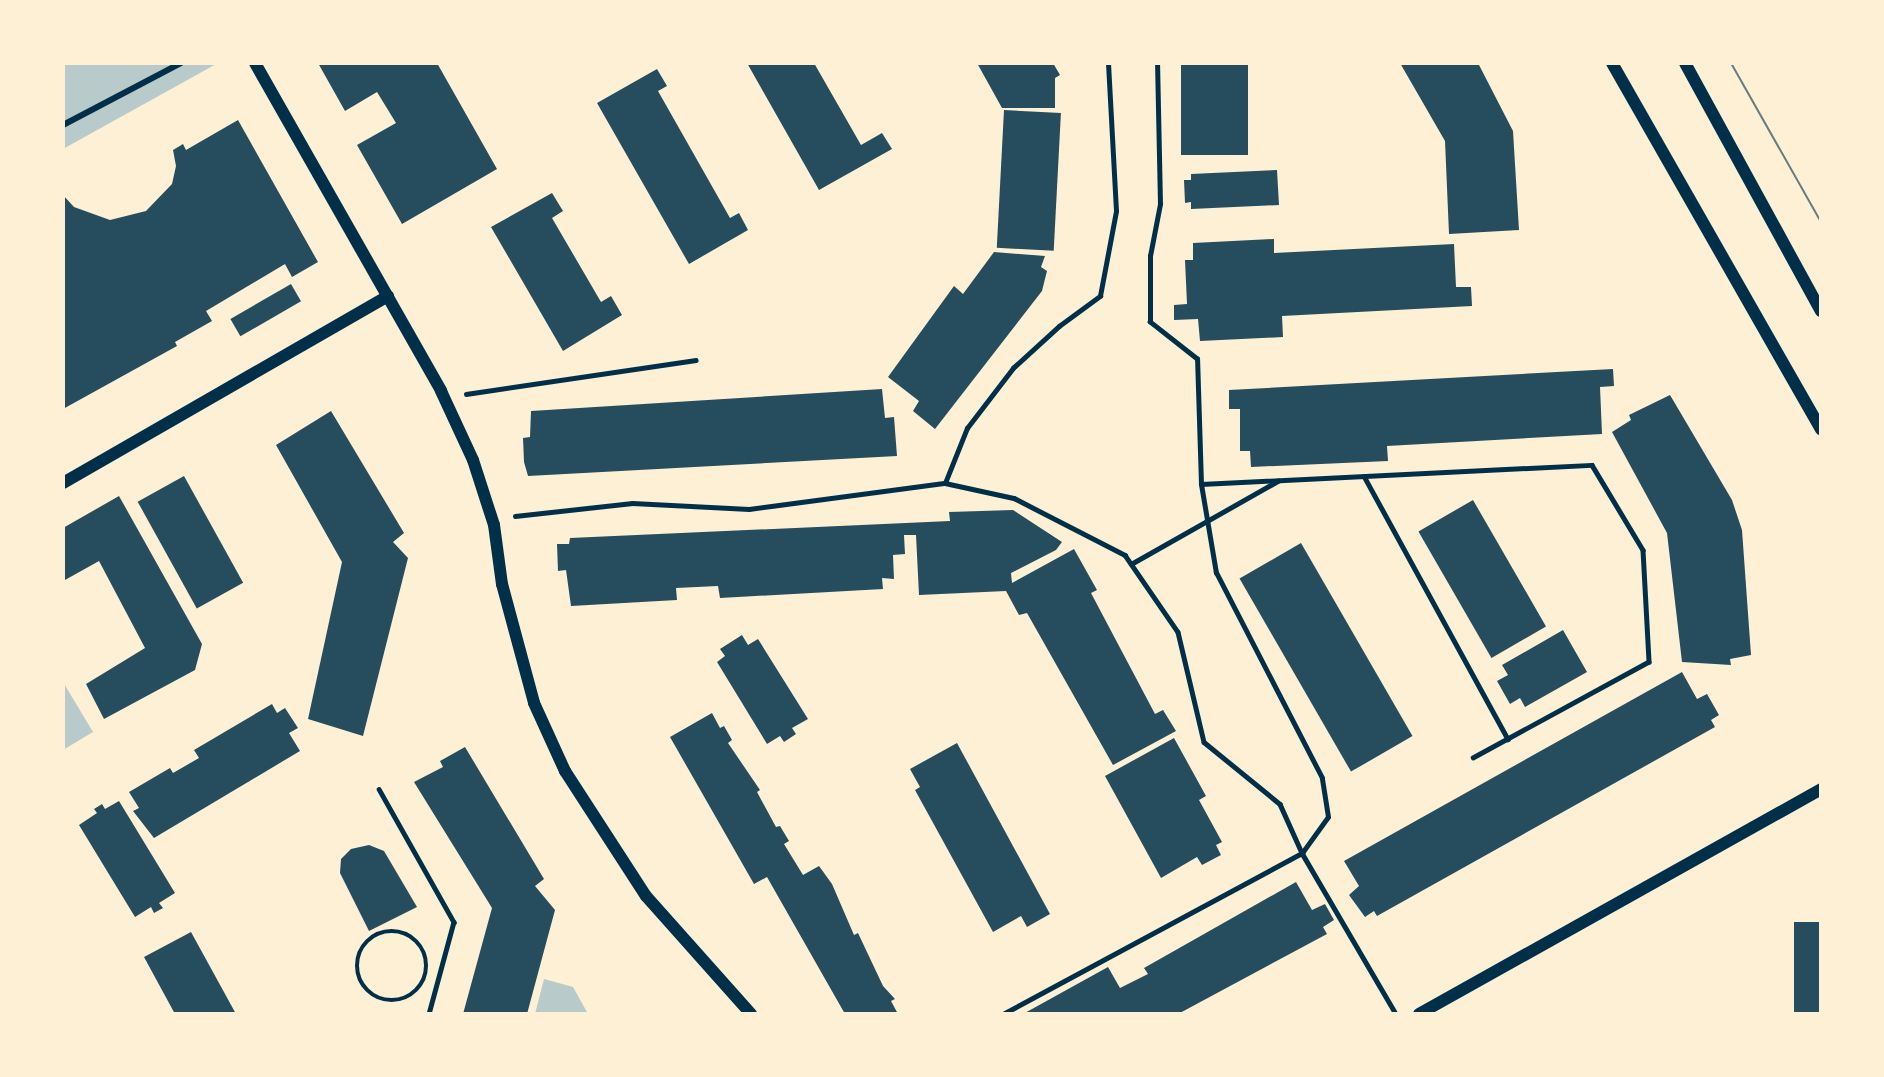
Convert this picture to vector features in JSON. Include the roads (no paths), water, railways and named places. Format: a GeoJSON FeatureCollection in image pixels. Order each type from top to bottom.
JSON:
{"type":"FeatureCollection","features":[{"type":"Feature","properties":{"kind":"street"},"geometry":{"type":"LineString","coordinates":[[63,125],[181,63]]}},
{"type":"Feature","properties":{"kind":"street"},"geometry":{"type":"LineString","coordinates":[[255,63],[388,296],[473,460],[494,525],[502,584],[534,703],[565,771],[646,896],[751,1014]]}},
{"type":"Feature","properties":{"kind":"street"},"geometry":{"type":"LineString","coordinates":[[1612,63],[1821,430]]}},
{"type":"Feature","properties":{"kind":"street"},"geometry":{"type":"LineString","coordinates":[[1685,63],[1821,310]]}},
{"type":"Feature","properties":{"kind":"street"},"geometry":{"type":"LineString","coordinates":[[63,483],[388,296]]}},
{"type":"Feature","properties":{"kind":"street"},"geometry":{"type":"LineString","coordinates":[[1419,1014],[1821,789]]}},
{"type":"Feature","properties":{"kind":"tram line"},"geometry":{"type":"LineString","coordinates":[[1731,63],[1821,222]]}}]}
